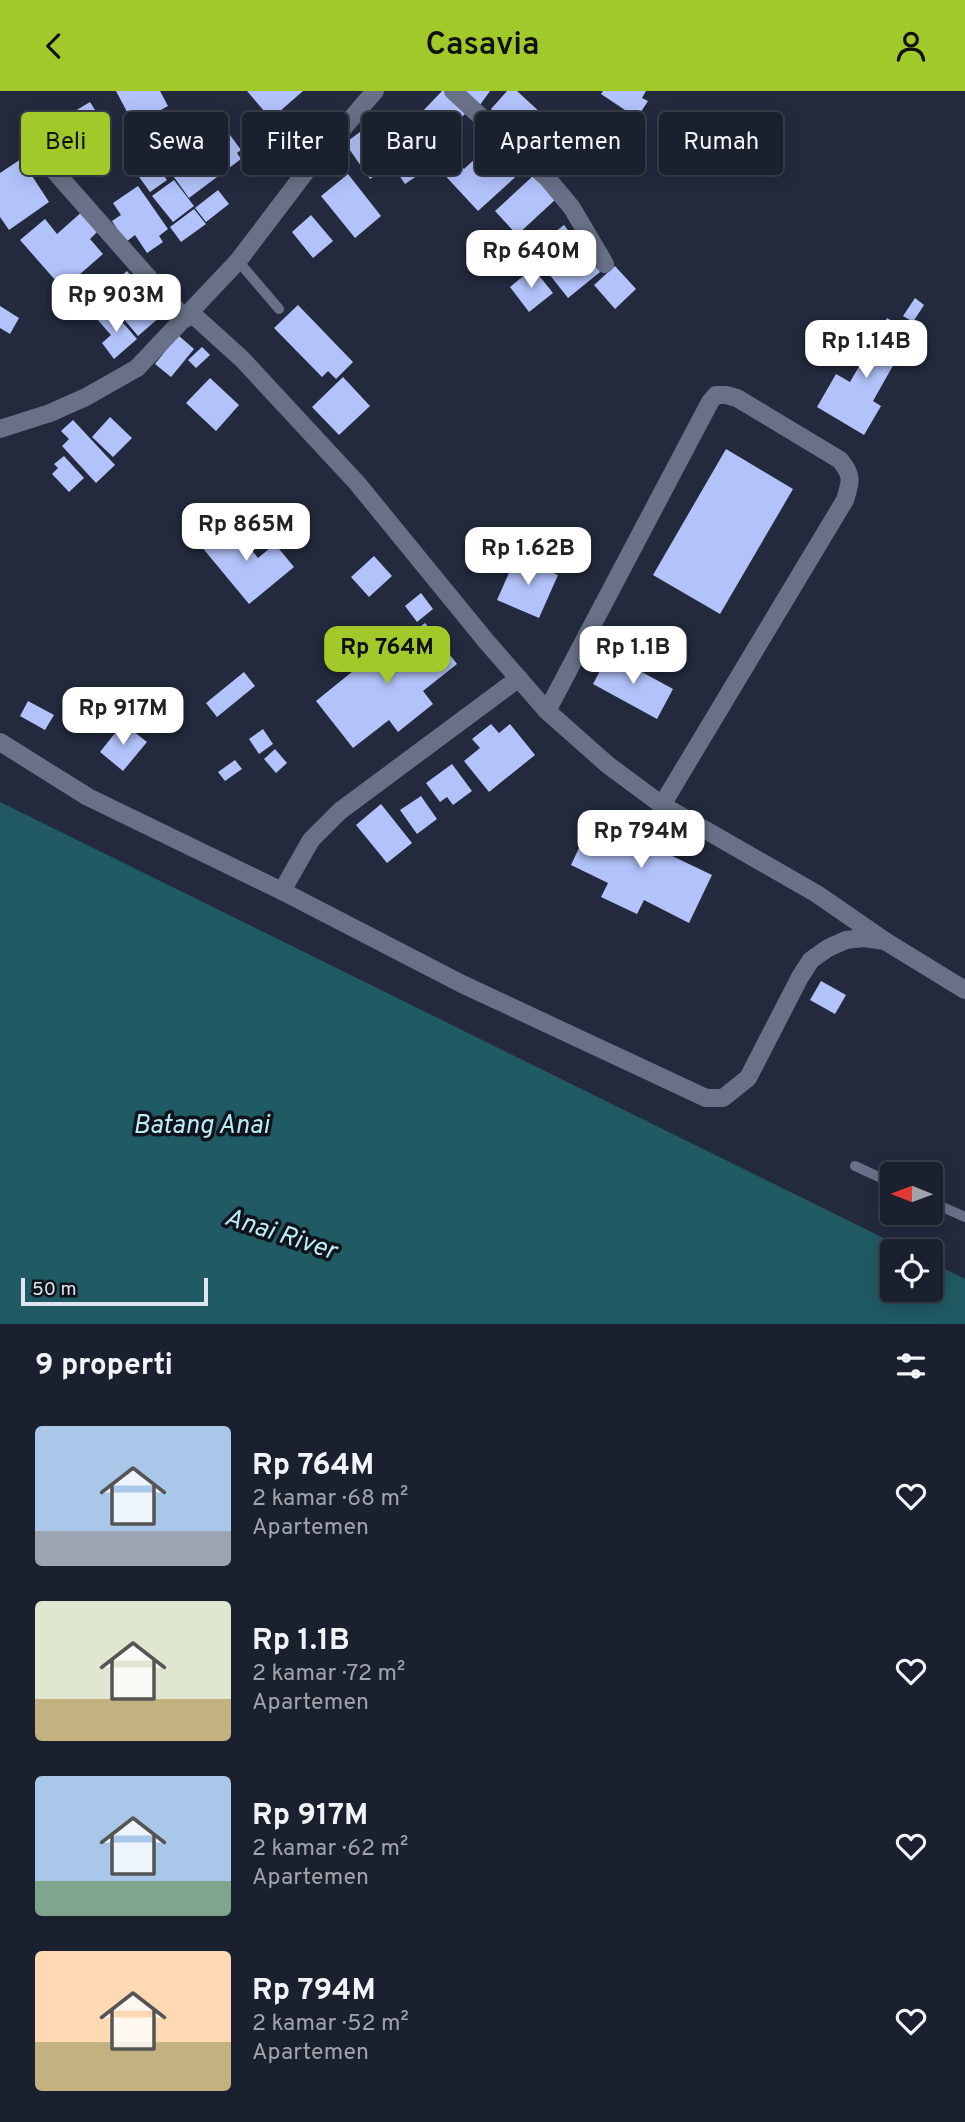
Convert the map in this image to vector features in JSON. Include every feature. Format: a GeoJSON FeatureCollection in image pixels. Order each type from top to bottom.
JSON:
{"type":"FeatureCollection","features":[{"type":"Feature","properties":{"kind":"street"},"geometry":{"type":"LineString","coordinates":[[0,429],[50,413],[137,369],[238,261],[303,174],[375,91]]}},
{"type":"Feature","properties":{"kind":"street"},"geometry":{"type":"LineString","coordinates":[[453,91],[548,179],[572,208],[605,264]]}},
{"type":"Feature","properties":{"kind":"street"},"geometry":{"type":"LineString","coordinates":[[59,175],[188,316],[242,359],[357,483],[547,711],[608,765],[662,804],[817,894],[885,941],[965,990]]}},
{"type":"Feature","properties":{"kind":"street"},"geometry":{"type":"LineString","coordinates":[[547,711],[716,395],[737,398],[840,460],[848,469],[851,482],[845,500],[662,804]]}},
{"type":"Feature","properties":{"kind":"street"},"geometry":{"type":"LineString","coordinates":[[282,891],[311,840],[340,811],[519,678]]}},
{"type":"Feature","properties":{"kind":"street"},"geometry":{"type":"LineString","coordinates":[[0,742],[88,797],[282,891],[462,983],[706,1098],[723,1098],[748,1078],[811,960],[846,940],[864,938],[885,941]]}},
{"type":"Feature","properties":{"kind":"lane"},"geometry":{"type":"LineString","coordinates":[[238,261],[279,309]]}},
{"type":"Feature","properties":{"kind":"lane"},"geometry":{"type":"LineString","coordinates":[[855,1166],[880,1178]]}},
{"type":"Feature","properties":{"kind":"lane"},"geometry":{"type":"LineString","coordinates":[[943,1207],[965,1217]]}},
{"type":"Feature","properties":{"kind":"water","name":"Batang Anai"},"geometry":{"type":"Polygon","coordinates":[[[0,802],[886,1239],[880,1239],[880,1302],[943,1302],[943,1268],[965,1279],[965,1324],[0,1324],[0,802]]]}},
{"type":"Feature","properties":{"kind":"building"},"geometry":{"type":"Polygon","coordinates":[[[116,91],[160,91],[168,106],[157,112],[127,112],[116,91]]]}},
{"type":"Feature","properties":{"kind":"building"},"geometry":{"type":"Polygon","coordinates":[[[247,91],[303,91],[279,112],[265,112],[247,91]]]}},
{"type":"Feature","properties":{"kind":"building"},"geometry":{"type":"Polygon","coordinates":[[[442,91],[449,91],[469,110],[461,118],[461,112],[422,112],[442,91]]]}},
{"type":"Feature","properties":{"kind":"building"},"geometry":{"type":"Polygon","coordinates":[[[461,91],[490,91],[480,105],[461,91]]]}},
{"type":"Feature","properties":{"kind":"building"},"geometry":{"type":"Polygon","coordinates":[[[507,91],[517,91],[540,112],[494,112],[491,109],[507,91]]]}},
{"type":"Feature","properties":{"kind":"building"},"geometry":{"type":"Polygon","coordinates":[[[603,91],[646,91],[642,98],[648,101],[641,112],[628,112],[601,94],[603,91]]]}},
{"type":"Feature","properties":{"kind":"building"},"geometry":{"type":"Polygon","coordinates":[[[90,102],[96,112],[73,112],[90,102]]]}},
{"type":"Feature","properties":{"kind":"building"},"geometry":{"type":"Polygon","coordinates":[[[228,132],[241,150],[237,153],[241,159],[228,169],[228,132]]]}},
{"type":"Feature","properties":{"kind":"building"},"geometry":{"type":"Polygon","coordinates":[[[360,132],[362,135],[362,167],[348,147],[348,141],[360,132]]]}},
{"type":"Feature","properties":{"kind":"building"},"geometry":{"type":"Polygon","coordinates":[[[21,159],[21,175],[31,175],[49,202],[9,230],[0,217],[0,173],[21,159]]]}},
{"type":"Feature","properties":{"kind":"building"},"geometry":{"type":"Polygon","coordinates":[[[475,159],[475,175],[518,175],[478,211],[445,175],[461,175],[461,166],[464,169],[475,159]]]}},
{"type":"Feature","properties":{"kind":"building"},"geometry":{"type":"Polygon","coordinates":[[[348,174],[381,216],[355,238],[321,196],[348,174]]]}},
{"type":"Feature","properties":{"kind":"building"},"geometry":{"type":"Polygon","coordinates":[[[138,175],[163,175],[167,180],[150,192],[138,175]]]}},
{"type":"Feature","properties":{"kind":"building"},"geometry":{"type":"Polygon","coordinates":[[[172,175],[220,175],[189,198],[172,175]]]}},
{"type":"Feature","properties":{"kind":"building"},"geometry":{"type":"Polygon","coordinates":[[[399,175],[418,175],[405,184],[399,175]]]}},
{"type":"Feature","properties":{"kind":"building"},"geometry":{"type":"Polygon","coordinates":[[[534,175],[556,199],[517,235],[495,211],[534,175]]]}},
{"type":"Feature","properties":{"kind":"building"},"geometry":{"type":"Polygon","coordinates":[[[174,180],[194,206],[173,222],[152,196],[174,180]]]}},
{"type":"Feature","properties":{"kind":"building"},"geometry":{"type":"Polygon","coordinates":[[[138,186],[168,229],[159,236],[163,242],[147,253],[135,235],[126,242],[112,221],[121,215],[113,203],[138,186]]]}},
{"type":"Feature","properties":{"kind":"building"},"geometry":{"type":"Polygon","coordinates":[[[218,190],[229,204],[206,222],[195,208],[218,190]]]}},
{"type":"Feature","properties":{"kind":"building"},"geometry":{"type":"Polygon","coordinates":[[[194,209],[206,224],[181,242],[170,227],[194,209]]]}},
{"type":"Feature","properties":{"kind":"building"},"geometry":{"type":"Polygon","coordinates":[[[84,210],[97,232],[90,239],[103,254],[63,289],[20,240],[45,219],[57,234],[84,210]]]}},
{"type":"Feature","properties":{"kind":"building"},"geometry":{"type":"Polygon","coordinates":[[[311,215],[333,241],[313,258],[292,232],[311,215]]]}},
{"type":"Feature","properties":{"kind":"building"},"geometry":{"type":"Polygon","coordinates":[[[564,225],[600,272],[568,298],[531,251],[564,225]]]}},
{"type":"Feature","properties":{"kind":"building"},"geometry":{"type":"Polygon","coordinates":[[[615,266],[636,289],[615,309],[594,285],[615,266]]]}},
{"type":"Feature","properties":{"kind":"building"},"geometry":{"type":"Polygon","coordinates":[[[533,268],[553,293],[529,312],[510,287],[533,268]]]}},
{"type":"Feature","properties":{"kind":"building"},"geometry":{"type":"Polygon","coordinates":[[[127,271],[145,293],[119,315],[101,293],[127,271]]]}},
{"type":"Feature","properties":{"kind":"building"},"geometry":{"type":"Polygon","coordinates":[[[144,298],[160,317],[138,336],[122,317],[144,298]]]}},
{"type":"Feature","properties":{"kind":"building"},"geometry":{"type":"Polygon","coordinates":[[[915,298],[924,305],[913,322],[903,316],[915,298]]]}},
{"type":"Feature","properties":{"kind":"building"},"geometry":{"type":"Polygon","coordinates":[[[298,305],[353,362],[336,379],[328,371],[322,377],[274,328],[298,305]]]}},
{"type":"Feature","properties":{"kind":"building"},"geometry":{"type":"Polygon","coordinates":[[[0,306],[19,318],[10,334],[0,328],[0,306]]]}},
{"type":"Feature","properties":{"kind":"building"},"geometry":{"type":"Polygon","coordinates":[[[110,308],[137,339],[114,359],[102,343],[111,335],[97,319],[110,308]]]}},
{"type":"Feature","properties":{"kind":"building"},"geometry":{"type":"Polygon","coordinates":[[[887,318],[912,332],[873,401],[881,406],[864,435],[817,407],[836,374],[850,382],[887,318]]]}},
{"type":"Feature","properties":{"kind":"building"},"geometry":{"type":"Polygon","coordinates":[[[178,335],[194,349],[171,377],[155,364],[178,335]]]}},
{"type":"Feature","properties":{"kind":"building"},"geometry":{"type":"Polygon","coordinates":[[[202,347],[210,355],[196,368],[188,360],[202,347]]]}},
{"type":"Feature","properties":{"kind":"building"},"geometry":{"type":"Polygon","coordinates":[[[343,377],[370,406],[339,435],[312,407],[343,377]]]}},
{"type":"Feature","properties":{"kind":"building"},"geometry":{"type":"Polygon","coordinates":[[[210,378],[239,405],[216,431],[186,403],[210,378]]]}},
{"type":"Feature","properties":{"kind":"building"},"geometry":{"type":"Polygon","coordinates":[[[110,417],[132,438],[113,457],[92,437],[110,417]]]}},
{"type":"Feature","properties":{"kind":"building"},"geometry":{"type":"Polygon","coordinates":[[[73,420],[115,465],[96,483],[62,446],[69,439],[61,431],[73,420]]]}},
{"type":"Feature","properties":{"kind":"building"},"geometry":{"type":"Polygon","coordinates":[[[726,449],[793,489],[720,614],[653,575],[726,449]]]}},
{"type":"Feature","properties":{"kind":"building"},"geometry":{"type":"Polygon","coordinates":[[[64,456],[84,478],[69,492],[52,474],[58,468],[54,464],[64,456]]]}},
{"type":"Feature","properties":{"kind":"building"},"geometry":{"type":"Polygon","coordinates":[[[230,523],[258,558],[275,544],[294,567],[249,604],[201,546],[230,523]]]}},
{"type":"Feature","properties":{"kind":"building"},"geometry":{"type":"Polygon","coordinates":[[[374,556],[392,576],[369,597],[351,577],[374,556]]]}},
{"type":"Feature","properties":{"kind":"building"},"geometry":{"type":"Polygon","coordinates":[[[516,557],[558,575],[539,618],[497,600],[516,557]]]}},
{"type":"Feature","properties":{"kind":"building"},"geometry":{"type":"Polygon","coordinates":[[[421,593],[433,609],[417,622],[405,606],[421,593]]]}},
{"type":"Feature","properties":{"kind":"building"},"geometry":{"type":"Polygon","coordinates":[[[425,623],[457,664],[423,691],[433,704],[398,732],[389,720],[353,748],[316,701],[353,671],[347,664],[375,642],[385,654],[425,623]]]}},
{"type":"Feature","properties":{"kind":"building"},"geometry":{"type":"Polygon","coordinates":[[[609,654],[673,689],[657,719],[593,684],[609,654]]]}},
{"type":"Feature","properties":{"kind":"building"},"geometry":{"type":"Polygon","coordinates":[[[244,672],[255,686],[217,717],[206,703],[244,672]]]}},
{"type":"Feature","properties":{"kind":"building"},"geometry":{"type":"Polygon","coordinates":[[[28,701],[54,715],[45,730],[20,716],[28,701]]]}},
{"type":"Feature","properties":{"kind":"building"},"geometry":{"type":"Polygon","coordinates":[[[123,723],[147,742],[123,771],[100,752],[123,723]]]}},
{"type":"Feature","properties":{"kind":"building"},"geometry":{"type":"Polygon","coordinates":[[[491,724],[499,733],[510,724],[535,755],[489,792],[464,761],[480,748],[472,739],[491,724]]]}},
{"type":"Feature","properties":{"kind":"building"},"geometry":{"type":"Polygon","coordinates":[[[263,729],[273,744],[259,754],[249,739],[263,729]]]}},
{"type":"Feature","properties":{"kind":"building"},"geometry":{"type":"Polygon","coordinates":[[[275,749],[287,763],[276,773],[264,759],[275,749]]]}},
{"type":"Feature","properties":{"kind":"building"},"geometry":{"type":"Polygon","coordinates":[[[235,760],[242,769],[225,781],[218,772],[235,760]]]}},
{"type":"Feature","properties":{"kind":"building"},"geometry":{"type":"Polygon","coordinates":[[[452,764],[472,791],[453,805],[447,797],[440,802],[426,783],[452,764]]]}},
{"type":"Feature","properties":{"kind":"building"},"geometry":{"type":"Polygon","coordinates":[[[421,796],[437,819],[417,834],[400,810],[421,796]]]}},
{"type":"Feature","properties":{"kind":"building"},"geometry":{"type":"Polygon","coordinates":[[[381,804],[412,843],[387,863],[356,825],[381,804]]]}},
{"type":"Feature","properties":{"kind":"building"},"geometry":{"type":"Polygon","coordinates":[[[593,818],[636,839],[643,823],[676,838],[668,854],[712,875],[689,923],[644,900],[637,914],[601,897],[608,883],[571,865],[593,818]]]}},
{"type":"Feature","properties":{"kind":"building"},"geometry":{"type":"Polygon","coordinates":[[[821,981],[846,995],[835,1014],[810,1000],[821,981]]]}},
{"type":"Feature","properties":{"kind":"water label","name":"Anai River"},"geometry":{"type":"Point","coordinates":[281,1233]}}]}
